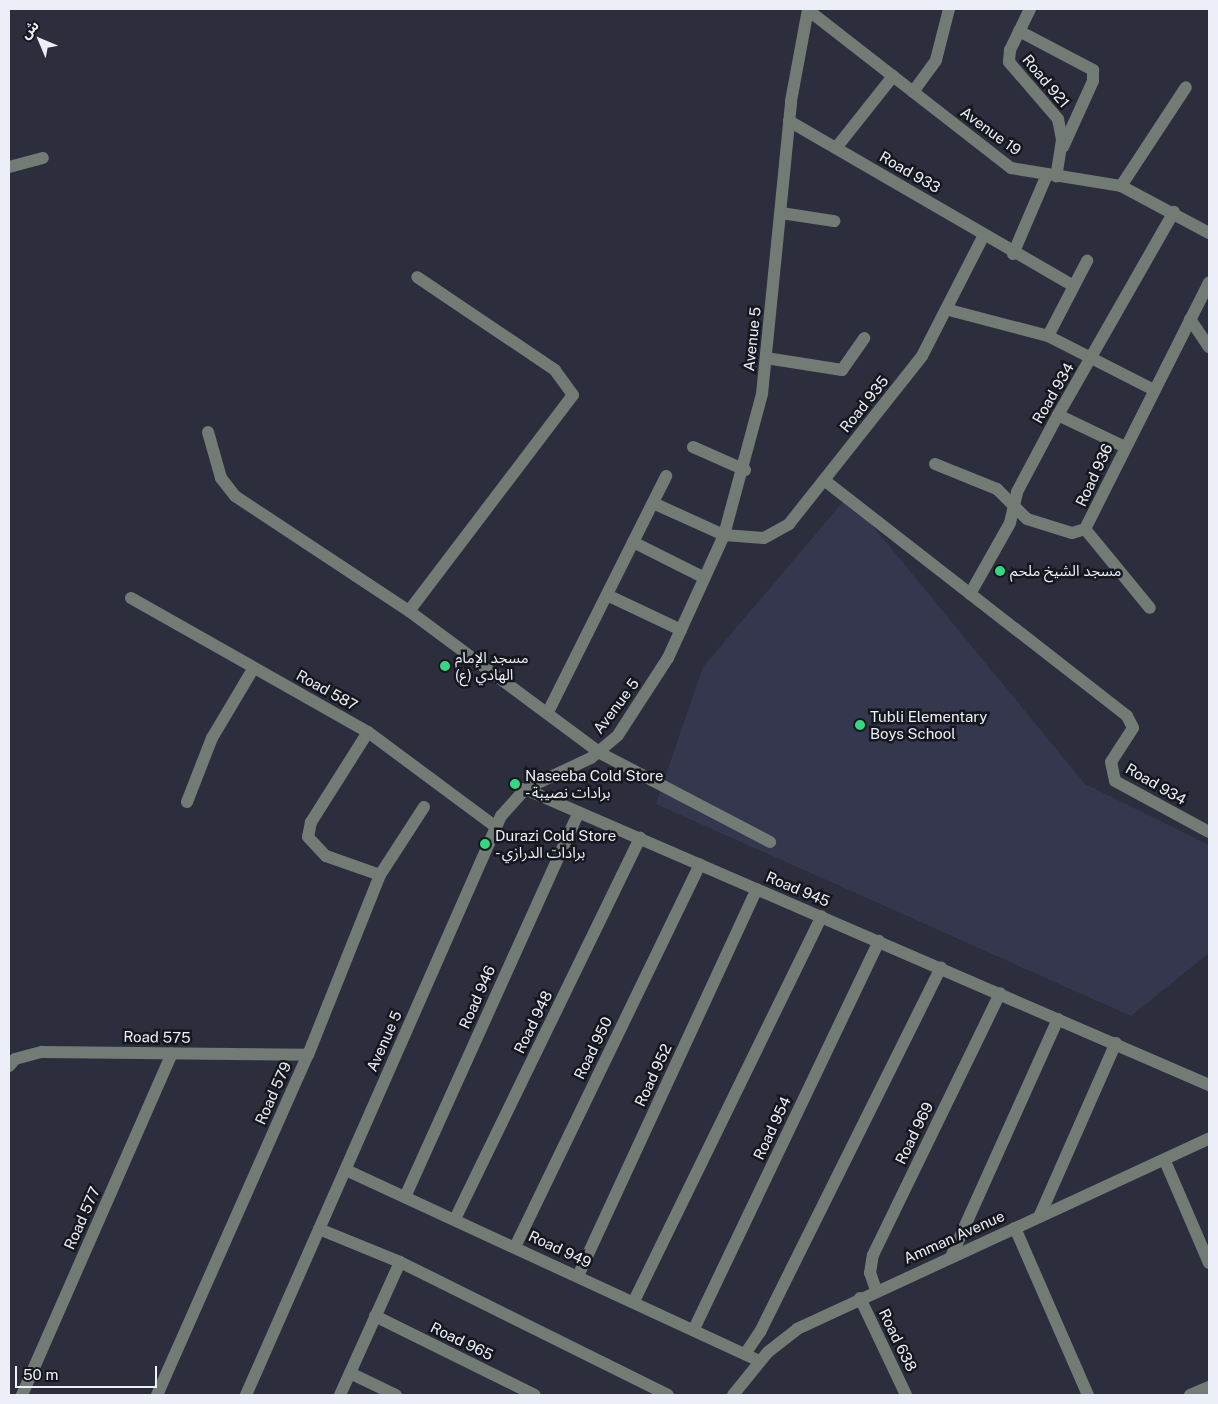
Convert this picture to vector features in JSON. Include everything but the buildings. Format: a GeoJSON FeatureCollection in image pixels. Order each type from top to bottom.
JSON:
{"type":"FeatureCollection","features":[{"type":"Feature","properties":{"kind":"street"},"geometry":{"type":"LineString","coordinates":[[913,92],[936,60],[949,9]]}},
{"type":"Feature","properties":{"kind":"street","name":"Road 921"},"geometry":{"type":"LineString","coordinates":[[1030,9],[1010,50],[1011,68],[1058,119],[1062,150],[1051,177]]}},
{"type":"Feature","properties":{"kind":"street","name":"Avenue 19"},"geometry":{"type":"LineString","coordinates":[[808,10],[996,159],[1051,177],[1121,186],[1174,212],[1209,233]]}},
{"type":"Feature","properties":{"kind":"street","name":"Avenue 5"},"geometry":{"type":"LineString","coordinates":[[246,1395],[496,827],[508,806],[525,789],[600,753],[636,710],[681,630],[724,535],[745,470],[766,358],[789,121],[808,10]]}},
{"type":"Feature","properties":{"kind":"street"},"geometry":{"type":"LineString","coordinates":[[1019,31],[1093,70],[1093,81],[1062,150]]}},
{"type":"Feature","properties":{"kind":"street"},"geometry":{"type":"LineString","coordinates":[[836,148],[893,76]]}},
{"type":"Feature","properties":{"kind":"street"},"geometry":{"type":"LineString","coordinates":[[1121,186],[1186,87]]}},
{"type":"Feature","properties":{"kind":"street","name":"Road 933"},"geometry":{"type":"LineString","coordinates":[[789,121],[1014,254],[1074,286]]}},
{"type":"Feature","properties":{"kind":"street"},"geometry":{"type":"LineString","coordinates":[[9,167],[43,158]]}},
{"type":"Feature","properties":{"kind":"street"},"geometry":{"type":"LineString","coordinates":[[1014,254],[1051,177]]}},
{"type":"Feature","properties":{"kind":"street","name":"Road 934"},"geometry":{"type":"LineString","coordinates":[[970,594],[1014,508],[1017,492],[1058,415],[1174,212]]}},
{"type":"Feature","properties":{"kind":"street"},"geometry":{"type":"LineString","coordinates":[[781,213],[834,221]]}},
{"type":"Feature","properties":{"kind":"street","name":"Road 935"},"geometry":{"type":"LineString","coordinates":[[653,503],[724,535],[764,538],[778,533],[824,480],[911,371],[949,310],[984,235]]}},
{"type":"Feature","properties":{"kind":"street"},"geometry":{"type":"LineString","coordinates":[[1048,336],[1087,261]]}},
{"type":"Feature","properties":{"kind":"street"},"geometry":{"type":"LineString","coordinates":[[409,611],[571,403],[571,388],[555,370],[417,277]]}},
{"type":"Feature","properties":{"kind":"street","name":"Road 936"},"geometry":{"type":"LineString","coordinates":[[935,464],[997,489],[1027,519],[1072,533],[1085,529],[1209,282]]}},
{"type":"Feature","properties":{"kind":"street"},"geometry":{"type":"LineString","coordinates":[[949,310],[1048,336],[1154,390]]}},
{"type":"Feature","properties":{"kind":"street"},"geometry":{"type":"LineString","coordinates":[[1190,319],[1209,347]]}},
{"type":"Feature","properties":{"kind":"street"},"geometry":{"type":"LineString","coordinates":[[766,358],[842,370],[864,338]]}},
{"type":"Feature","properties":{"kind":"street"},"geometry":{"type":"LineString","coordinates":[[1058,415],[1125,447]]}},
{"type":"Feature","properties":{"kind":"street"},"geometry":{"type":"LineString","coordinates":[[208,432],[221,478],[230,491],[409,611],[548,712],[600,753],[770,842]]}},
{"type":"Feature","properties":{"kind":"street"},"geometry":{"type":"LineString","coordinates":[[693,447],[745,470]]}},
{"type":"Feature","properties":{"kind":"street"},"geometry":{"type":"LineString","coordinates":[[548,712],[666,476]]}},
{"type":"Feature","properties":{"kind":"street","name":"Road 934"},"geometry":{"type":"LineString","coordinates":[[824,480],[1130,719],[1132,732],[1111,762],[1115,781],[1209,832]]}},
{"type":"Feature","properties":{"kind":"street"},"geometry":{"type":"LineString","coordinates":[[1085,529],[1150,608]]}},
{"type":"Feature","properties":{"kind":"street"},"geometry":{"type":"LineString","coordinates":[[633,542],[705,578]]}},
{"type":"Feature","properties":{"kind":"street"},"geometry":{"type":"LineString","coordinates":[[607,595],[681,630]]}},
{"type":"Feature","properties":{"kind":"street","name":"Road 587"},"geometry":{"type":"LineString","coordinates":[[131,598],[253,669],[368,732],[496,827]]}},
{"type":"Feature","properties":{"kind":"street"},"geometry":{"type":"LineString","coordinates":[[187,802],[212,738],[253,669]]}},
{"type":"Feature","properties":{"kind":"street"},"geometry":{"type":"LineString","coordinates":[[368,732],[311,822],[308,837],[326,856],[380,875]]}},
{"type":"Feature","properties":{"kind":"street","name":"Road 945"},"geometry":{"type":"LineString","coordinates":[[525,789],[1209,1085]]}},
{"type":"Feature","properties":{"kind":"street","name":"Road 579"},"geometry":{"type":"LineString","coordinates":[[157,1395],[308,1055],[380,875],[424,807]]}},
{"type":"Feature","properties":{"kind":"street","name":"Road 946"},"geometry":{"type":"LineString","coordinates":[[405,1197],[579,812]]}},
{"type":"Feature","properties":{"kind":"street","name":"Road 948"},"geometry":{"type":"LineString","coordinates":[[455,1219],[640,838]]}},
{"type":"Feature","properties":{"kind":"street","name":"Road 950"},"geometry":{"type":"LineString","coordinates":[[515,1247],[700,864]]}},
{"type":"Feature","properties":{"kind":"street","name":"Road 952"},"geometry":{"type":"LineString","coordinates":[[578,1276],[757,888]]}},
{"type":"Feature","properties":{"kind":"street"},"geometry":{"type":"LineString","coordinates":[[634,1301],[822,916]]}},
{"type":"Feature","properties":{"kind":"street","name":"Road 954"},"geometry":{"type":"LineString","coordinates":[[694,1329],[879,941]]}},
{"type":"Feature","properties":{"kind":"street"},"geometry":{"type":"LineString","coordinates":[[745,1354],[760,1332],[941,968]]}},
{"type":"Feature","properties":{"kind":"street","name":"Road 969"},"geometry":{"type":"LineString","coordinates":[[876,1290],[870,1273],[873,1255],[1000,993]]}},
{"type":"Feature","properties":{"kind":"street"},"geometry":{"type":"LineString","coordinates":[[951,1257],[1058,1019]]}},
{"type":"Feature","properties":{"kind":"street"},"geometry":{"type":"LineString","coordinates":[[1040,1215],[1116,1044]]}},
{"type":"Feature","properties":{"kind":"street","name":"Road 575"},"geometry":{"type":"LineString","coordinates":[[9,1066],[15,1059],[42,1052],[308,1055]]}},
{"type":"Feature","properties":{"kind":"street","name":"Road 577"},"geometry":{"type":"LineString","coordinates":[[22,1395],[172,1053]]}},
{"type":"Feature","properties":{"kind":"street","name":"Amman Avenue"},"geometry":{"type":"LineString","coordinates":[[733,1395],[759,1361],[797,1329],[876,1290],[1209,1140]]}},
{"type":"Feature","properties":{"kind":"street"},"geometry":{"type":"LineString","coordinates":[[1166,1161],[1209,1263]]}},
{"type":"Feature","properties":{"kind":"street","name":"Road 949"},"geometry":{"type":"LineString","coordinates":[[346,1170],[634,1301],[759,1361]]}},
{"type":"Feature","properties":{"kind":"street"},"geometry":{"type":"LineString","coordinates":[[1015,1228],[1088,1395]]}},
{"type":"Feature","properties":{"kind":"street"},"geometry":{"type":"LineString","coordinates":[[319,1229],[400,1262],[668,1395]]}},
{"type":"Feature","properties":{"kind":"street"},"geometry":{"type":"LineString","coordinates":[[340,1395],[400,1262]]}},
{"type":"Feature","properties":{"kind":"street","name":"Road 638"},"geometry":{"type":"LineString","coordinates":[[860,1298],[906,1395]]}},
{"type":"Feature","properties":{"kind":"street","name":"Road 965"},"geometry":{"type":"LineString","coordinates":[[375,1316],[535,1395]]}},
{"type":"Feature","properties":{"kind":"street"},"geometry":{"type":"LineString","coordinates":[[350,1373],[396,1395]]}},
{"type":"Feature","properties":{"kind":"street"},"geometry":{"type":"LineString","coordinates":[[1190,1395],[1209,1386]]}},
{"type":"Feature","properties":{"kind":"shaded area","name":"Tubli Elementary Boys School"},"geometry":{"type":"Polygon","coordinates":[[[848,496],[1085,784],[1209,845],[1209,953],[1131,1016],[656,804],[703,667],[848,496]]]}},
{"type":"Feature","properties":{"kind":"place","name":"مسجد الشيخ ملحم"},"geometry":{"type":"Point","coordinates":[1000,571]}},
{"type":"Feature","properties":{"kind":"place","name":"مسجد الإمام الهادي (ع)"},"geometry":{"type":"Point","coordinates":[445,666]}},
{"type":"Feature","properties":{"kind":"place","name":"Tubli Elementary Boys School"},"geometry":{"type":"Point","coordinates":[860,725]}},
{"type":"Feature","properties":{"kind":"place","name":"Naseeba Cold Store - برادات نصيبة"},"geometry":{"type":"Point","coordinates":[515,784]}},
{"type":"Feature","properties":{"kind":"place","name":"Durazi Cold Store - برادات الدرازي"},"geometry":{"type":"Point","coordinates":[485,844]}}]}
